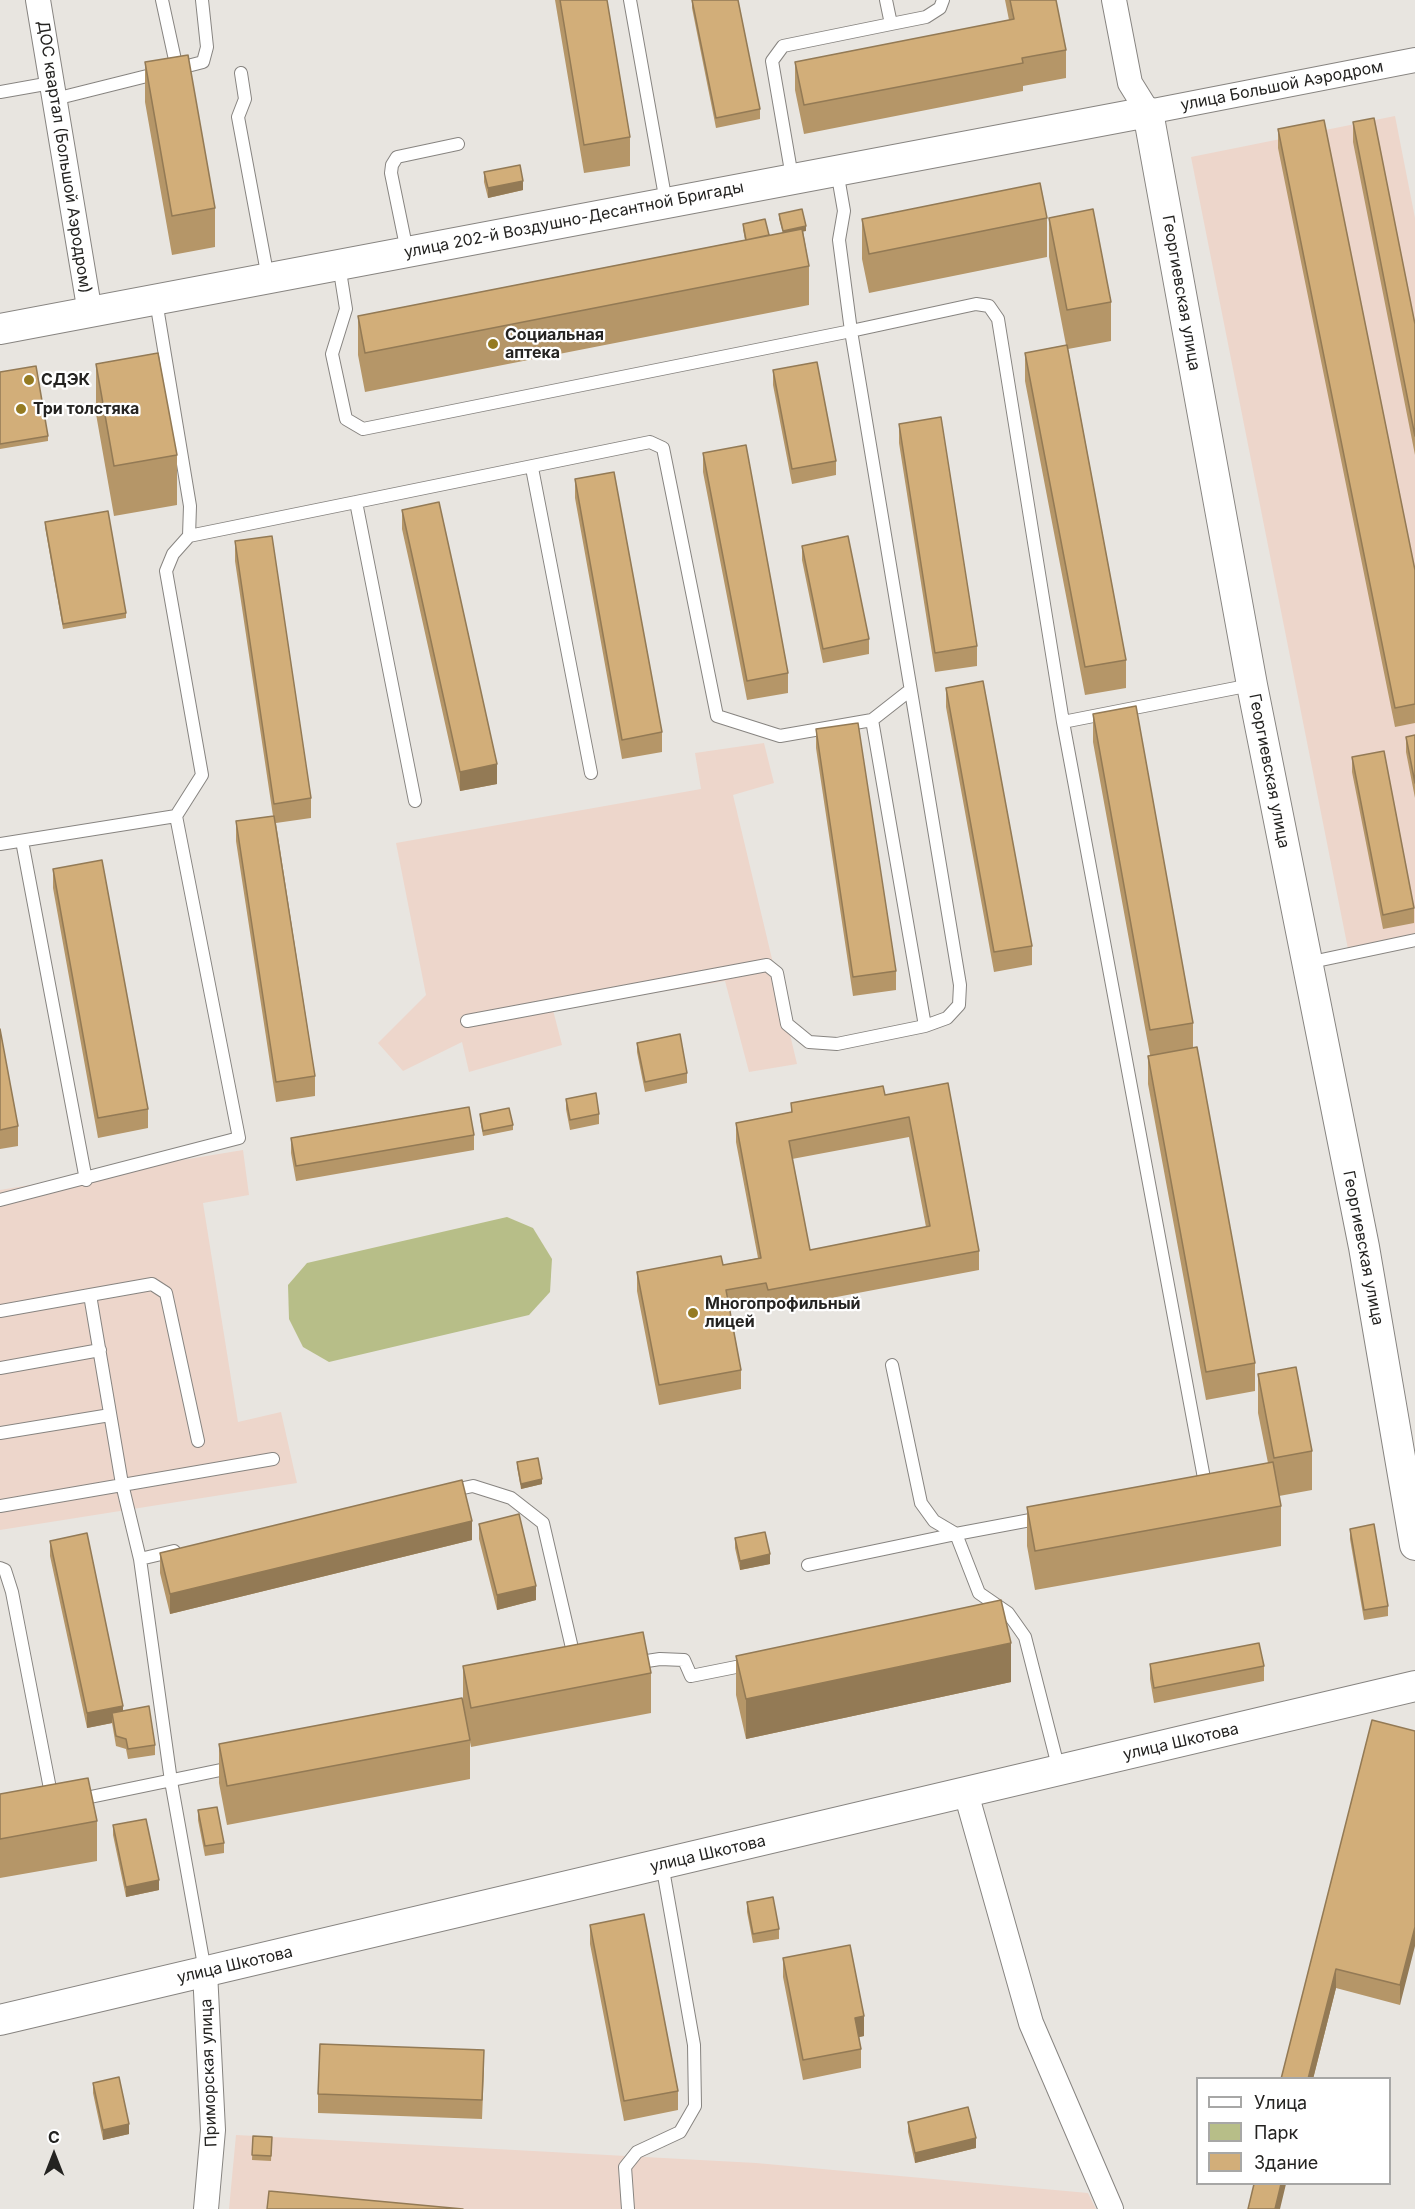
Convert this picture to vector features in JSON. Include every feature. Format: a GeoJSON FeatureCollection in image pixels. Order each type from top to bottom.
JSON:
{"type":"FeatureCollection","features":[{"type":"Feature","properties":{"kind":"street","name":"ДОС квартал (Большой Аэродром)"},"geometry":{"type":"LineString","coordinates":[[38,0],[90,313]]}},
{"type":"Feature","properties":{"kind":"street","name":"Георгиевская улица"},"geometry":{"type":"LineString","coordinates":[[1114,0],[1130,83],[1148,112],[1252,685],[1364,1247],[1415,1545]]}},
{"type":"Feature","properties":{"kind":"street","name":"улица Большой Аэродром"},"geometry":{"type":"LineString","coordinates":[[1148,112],[1415,60]]}},
{"type":"Feature","properties":{"kind":"street","name":"улица 202-й Воздушно-Десантной Бригады"},"geometry":{"type":"LineString","coordinates":[[0,329],[156,301],[792,177],[1148,112]]}},
{"type":"Feature","properties":{"kind":"street","name":"улица Шкотова"},"geometry":{"type":"LineString","coordinates":[[0,2020],[1415,1686]]}},
{"type":"Feature","properties":{"kind":"street"},"geometry":{"type":"LineString","coordinates":[[966,1793],[1031,2024],[1111,2209]]}},
{"type":"Feature","properties":{"kind":"street","name":"Приморская улица"},"geometry":{"type":"LineString","coordinates":[[206,1972],[213,2130],[207,2209]]}},
{"type":"Feature","properties":{"kind":"lane"},"geometry":{"type":"LineString","coordinates":[[162,0],[177,69]]}},
{"type":"Feature","properties":{"kind":"lane"},"geometry":{"type":"LineString","coordinates":[[0,92],[53,91],[177,69],[203,62],[207,46],[202,0]]}},
{"type":"Feature","properties":{"kind":"lane"},"geometry":{"type":"LineString","coordinates":[[630,0],[666,203]]}},
{"type":"Feature","properties":{"kind":"lane"},"geometry":{"type":"LineString","coordinates":[[886,0],[891,24]]}},
{"type":"Feature","properties":{"kind":"lane"},"geometry":{"type":"LineString","coordinates":[[792,177],[772,62],[783,46],[926,17],[940,8],[943,0]]}},
{"type":"Feature","properties":{"kind":"lane"},"geometry":{"type":"LineString","coordinates":[[241,73],[245,99],[238,117],[268,278]]}},
{"type":"Feature","properties":{"kind":"lane"},"geometry":{"type":"LineString","coordinates":[[407,252],[391,173],[392,165],[397,157],[458,144]]}},
{"type":"Feature","properties":{"kind":"lane"},"geometry":{"type":"LineString","coordinates":[[467,1021],[767,965],[777,973],[787,1024],[809,1042],[837,1044],[925,1026],[947,1018],[959,1005],[960,985],[909,691],[851,331],[840,240],[844,211],[837,170]]}},
{"type":"Feature","properties":{"kind":"lane"},"geometry":{"type":"LineString","coordinates":[[339,265],[346,309],[332,354],[346,419],[363,429],[976,304],[989,306],[998,319],[1063,722],[1204,1478],[1195,1489],[1183,1491]]}},
{"type":"Feature","properties":{"kind":"lane"},"geometry":{"type":"LineString","coordinates":[[156,301],[190,506],[189,536]]}},
{"type":"Feature","properties":{"kind":"lane"},"geometry":{"type":"LineString","coordinates":[[0,1200],[86,1180],[239,1138],[176,816],[202,776],[166,571],[172,554],[189,536],[532,468],[650,442],[663,448],[717,716],[780,736],[872,720],[909,691]]}},
{"type":"Feature","properties":{"kind":"lane"},"geometry":{"type":"LineString","coordinates":[[532,468],[591,773]]}},
{"type":"Feature","properties":{"kind":"lane"},"geometry":{"type":"LineString","coordinates":[[356,502],[415,801]]}},
{"type":"Feature","properties":{"kind":"lane"},"geometry":{"type":"LineString","coordinates":[[1063,722],[1252,685]]}},
{"type":"Feature","properties":{"kind":"lane"},"geometry":{"type":"LineString","coordinates":[[872,720],[925,1026]]}},
{"type":"Feature","properties":{"kind":"lane"},"geometry":{"type":"LineString","coordinates":[[0,844],[176,816]]}},
{"type":"Feature","properties":{"kind":"lane"},"geometry":{"type":"LineString","coordinates":[[22,841],[86,1180]]}},
{"type":"Feature","properties":{"kind":"lane"},"geometry":{"type":"LineString","coordinates":[[1306,963],[1415,940]]}},
{"type":"Feature","properties":{"kind":"lane"},"geometry":{"type":"LineString","coordinates":[[0,1311],[152,1284],[166,1293],[198,1442]]}},
{"type":"Feature","properties":{"kind":"lane"},"geometry":{"type":"LineString","coordinates":[[90,1295],[122,1484],[140,1559],[171,1781],[206,1972]]}},
{"type":"Feature","properties":{"kind":"lane"},"geometry":{"type":"LineString","coordinates":[[0,1368],[100,1350]]}},
{"type":"Feature","properties":{"kind":"lane"},"geometry":{"type":"LineString","coordinates":[[892,1365],[921,1503],[934,1521],[956,1534],[980,1593],[1008,1612],[1025,1637],[1059,1771]]}},
{"type":"Feature","properties":{"kind":"lane"},"geometry":{"type":"LineString","coordinates":[[0,1433],[110,1415]]}},
{"type":"Feature","properties":{"kind":"lane"},"geometry":{"type":"LineString","coordinates":[[0,1506],[273,1459]]}},
{"type":"Feature","properties":{"kind":"lane"},"geometry":{"type":"LineString","coordinates":[[438,1493],[473,1486],[511,1498],[543,1523],[577,1672]]}},
{"type":"Feature","properties":{"kind":"lane"},"geometry":{"type":"LineString","coordinates":[[808,1565],[1058,1514]]}},
{"type":"Feature","properties":{"kind":"lane"},"geometry":{"type":"LineString","coordinates":[[140,1559],[186,1549]]}},
{"type":"Feature","properties":{"kind":"lane"},"geometry":{"type":"LineString","coordinates":[[0,1568],[5,1570],[12,1592],[48,1805],[253,1763]]}},
{"type":"Feature","properties":{"kind":"lane"},"geometry":{"type":"LineString","coordinates":[[985,1617],[1008,1612]]}},
{"type":"Feature","properties":{"kind":"lane"},"geometry":{"type":"LineString","coordinates":[[624,1665],[660,1659],[684,1660],[691,1677],[762,1662]]}},
{"type":"Feature","properties":{"kind":"lane"},"geometry":{"type":"LineString","coordinates":[[628,2209],[625,2167],[637,2152],[680,2132],[695,2106],[694,2045],[662,1864]]}},
{"type":"Feature","properties":{"kind":"shaded area"},"geometry":{"type":"Polygon","coordinates":[[[1395,116],[1415,218],[1415,936],[1348,949],[1191,157],[1395,116]]]}},
{"type":"Feature","properties":{"kind":"shaded area"},"geometry":{"type":"Polygon","coordinates":[[[764,743],[774,783],[733,795],[797,1064],[749,1072],[725,981],[553,1010],[562,1045],[469,1072],[462,1042],[403,1071],[378,1043],[426,995],[396,843],[701,789],[695,753],[764,743]]]}},
{"type":"Feature","properties":{"kind":"shaded area"},"geometry":{"type":"Polygon","coordinates":[[[243,1150],[249,1195],[203,1203],[238,1422],[281,1412],[297,1483],[0,1530],[0,1190],[243,1150]]]}},
{"type":"Feature","properties":{"kind":"shaded area"},"geometry":{"type":"Polygon","coordinates":[[[236,2135],[756,2163],[1088,2193],[1096,2209],[229,2209],[236,2135]]]}},
{"type":"Feature","properties":{"kind":"green space"},"geometry":{"type":"Polygon","coordinates":[[[507,1217],[533,1228],[552,1259],[550,1292],[529,1315],[329,1362],[303,1347],[289,1319],[288,1285],[307,1263],[507,1217]]]}},
{"type":"Feature","properties":{"kind":"building"},"geometry":{"type":"Polygon","coordinates":[[[560,0],[607,0],[630,137],[584,145],[560,0]]]}},
{"type":"Feature","properties":{"kind":"building"},"geometry":{"type":"Polygon","coordinates":[[[692,0],[738,0],[760,109],[716,118],[692,0]]]}},
{"type":"Feature","properties":{"kind":"building"},"geometry":{"type":"Polygon","coordinates":[[[1010,0],[1056,0],[1066,50],[1022,58],[1023,63],[804,105],[795,62],[1014,19],[1010,0]]]}},
{"type":"Feature","properties":{"kind":"building"},"geometry":{"type":"Polygon","coordinates":[[[188,55],[215,208],[172,216],[145,62],[188,55]]]}},
{"type":"Feature","properties":{"kind":"building"},"geometry":{"type":"Polygon","coordinates":[[[1374,118],[1415,324],[1415,436],[1353,122],[1374,118]]]}},
{"type":"Feature","properties":{"kind":"building"},"geometry":{"type":"Polygon","coordinates":[[[1324,120],[1415,570],[1415,704],[1395,708],[1278,129],[1324,120]]]}},
{"type":"Feature","properties":{"kind":"building"},"geometry":{"type":"Polygon","coordinates":[[[520,165],[523,181],[488,188],[484,172],[520,165]]]}},
{"type":"Feature","properties":{"kind":"building"},"geometry":{"type":"Polygon","coordinates":[[[1040,183],[1047,218],[869,254],[862,219],[1040,183]]]}},
{"type":"Feature","properties":{"kind":"building"},"geometry":{"type":"Polygon","coordinates":[[[802,209],[806,226],[783,231],[779,214],[802,209]]]}},
{"type":"Feature","properties":{"kind":"building"},"geometry":{"type":"Polygon","coordinates":[[[1093,209],[1111,302],[1067,310],[1049,218],[1093,209]]]}},
{"type":"Feature","properties":{"kind":"building"},"geometry":{"type":"Polygon","coordinates":[[[765,219],[769,235],[746,240],[743,224],[765,219]]]}},
{"type":"Feature","properties":{"kind":"building"},"geometry":{"type":"Polygon","coordinates":[[[802,229],[809,266],[365,353],[358,316],[802,229]]]}},
{"type":"Feature","properties":{"kind":"building"},"geometry":{"type":"Polygon","coordinates":[[[1067,345],[1126,660],[1085,667],[1025,353],[1067,345]]]}},
{"type":"Feature","properties":{"kind":"building"},"geometry":{"type":"Polygon","coordinates":[[[158,353],[177,455],[114,466],[96,364],[158,353]]]}},
{"type":"Feature","properties":{"kind":"building"},"geometry":{"type":"Polygon","coordinates":[[[817,362],[836,461],[792,469],[773,370],[817,362]]]}},
{"type":"Feature","properties":{"kind":"building","name":"Три толстяка"},"geometry":{"type":"Polygon","coordinates":[[[36,366],[48,436],[0,444],[0,372],[36,366]]]}},
{"type":"Feature","properties":{"kind":"building"},"geometry":{"type":"Polygon","coordinates":[[[941,417],[977,646],[935,653],[899,424],[941,417]]]}},
{"type":"Feature","properties":{"kind":"building"},"geometry":{"type":"Polygon","coordinates":[[[746,445],[788,673],[747,681],[703,453],[746,445]]]}},
{"type":"Feature","properties":{"kind":"building"},"geometry":{"type":"Polygon","coordinates":[[[614,472],[662,732],[622,740],[575,479],[614,472]]]}},
{"type":"Feature","properties":{"kind":"building"},"geometry":{"type":"Polygon","coordinates":[[[439,502],[497,764],[460,772],[402,510],[439,502]]]}},
{"type":"Feature","properties":{"kind":"building"},"geometry":{"type":"Polygon","coordinates":[[[108,511],[126,613],[63,624],[45,522],[108,511]]]}},
{"type":"Feature","properties":{"kind":"building"},"geometry":{"type":"Polygon","coordinates":[[[272,536],[311,798],[274,804],[235,541],[272,536]]]}},
{"type":"Feature","properties":{"kind":"building"},"geometry":{"type":"Polygon","coordinates":[[[848,536],[869,639],[823,649],[802,546],[848,536]]]}},
{"type":"Feature","properties":{"kind":"building"},"geometry":{"type":"Polygon","coordinates":[[[983,681],[1032,946],[994,952],[946,688],[983,681]]]}},
{"type":"Feature","properties":{"kind":"building"},"geometry":{"type":"Polygon","coordinates":[[[1136,706],[1193,1023],[1150,1030],[1093,714],[1136,706]]]}},
{"type":"Feature","properties":{"kind":"building"},"geometry":{"type":"Polygon","coordinates":[[[858,723],[896,971],[853,977],[816,729],[858,723]]]}},
{"type":"Feature","properties":{"kind":"building"},"geometry":{"type":"Polygon","coordinates":[[[1415,735],[1415,783],[1406,737],[1415,735]]]}},
{"type":"Feature","properties":{"kind":"building"},"geometry":{"type":"Polygon","coordinates":[[[1384,751],[1414,908],[1383,915],[1352,757],[1384,751]]]}},
{"type":"Feature","properties":{"kind":"building"},"geometry":{"type":"Polygon","coordinates":[[[274,816],[315,1076],[276,1082],[236,821],[274,816]]]}},
{"type":"Feature","properties":{"kind":"building"},"geometry":{"type":"Polygon","coordinates":[[[102,860],[148,1109],[98,1118],[53,869],[102,860]]]}},
{"type":"Feature","properties":{"kind":"building"},"geometry":{"type":"Polygon","coordinates":[[[0,1029],[18,1126],[0,1130],[0,1029]]]}},
{"type":"Feature","properties":{"kind":"building"},"geometry":{"type":"Polygon","coordinates":[[[680,1034],[687,1073],[645,1082],[637,1043],[680,1034]]]}},
{"type":"Feature","properties":{"kind":"building"},"geometry":{"type":"Polygon","coordinates":[[[1197,1047],[1255,1363],[1206,1372],[1148,1056],[1197,1047]]]}},
{"type":"Feature","properties":{"kind":"building"},"geometry":{"type":"Polygon","coordinates":[[[948,1083],[979,1251],[768,1290],[766,1283],[726,1290],[741,1370],[659,1385],[637,1272],[721,1256],[723,1265],[761,1258],[736,1123],[792,1112],[791,1103],[883,1086],[885,1095],[948,1083]],[[909,1117],[789,1141],[810,1250],[930,1226],[909,1117]]]}},
{"type":"Feature","properties":{"kind":"building"},"geometry":{"type":"Polygon","coordinates":[[[596,1093],[599,1114],[570,1120],[566,1099],[596,1093]]]}},
{"type":"Feature","properties":{"kind":"building"},"geometry":{"type":"Polygon","coordinates":[[[469,1107],[474,1135],[296,1166],[291,1138],[469,1107]]]}},
{"type":"Feature","properties":{"kind":"building"},"geometry":{"type":"Polygon","coordinates":[[[509,1108],[513,1125],[483,1131],[480,1114],[509,1108]]]}},
{"type":"Feature","properties":{"kind":"building"},"geometry":{"type":"Polygon","coordinates":[[[1296,1367],[1312,1451],[1274,1458],[1258,1374],[1296,1367]]]}},
{"type":"Feature","properties":{"kind":"building"},"geometry":{"type":"Polygon","coordinates":[[[538,1458],[542,1479],[521,1484],[517,1462],[538,1458]]]}},
{"type":"Feature","properties":{"kind":"building"},"geometry":{"type":"Polygon","coordinates":[[[1273,1462],[1281,1506],[1035,1551],[1027,1507],[1273,1462]]]}},
{"type":"Feature","properties":{"kind":"building"},"geometry":{"type":"Polygon","coordinates":[[[462,1480],[472,1521],[170,1594],[160,1553],[462,1480]]]}},
{"type":"Feature","properties":{"kind":"building"},"geometry":{"type":"Polygon","coordinates":[[[519,1514],[536,1586],[497,1595],[479,1524],[519,1514]]]}},
{"type":"Feature","properties":{"kind":"building"},"geometry":{"type":"Polygon","coordinates":[[[1374,1524],[1388,1606],[1364,1610],[1350,1529],[1374,1524]]]}},
{"type":"Feature","properties":{"kind":"building"},"geometry":{"type":"Polygon","coordinates":[[[765,1532],[770,1554],[740,1561],[735,1538],[765,1532]]]}},
{"type":"Feature","properties":{"kind":"building"},"geometry":{"type":"Polygon","coordinates":[[[87,1533],[123,1706],[87,1713],[50,1541],[87,1533]]]}},
{"type":"Feature","properties":{"kind":"building"},"geometry":{"type":"Polygon","coordinates":[[[1001,1600],[1011,1643],[746,1699],[736,1656],[1001,1600]]]}},
{"type":"Feature","properties":{"kind":"building"},"geometry":{"type":"Polygon","coordinates":[[[643,1632],[651,1673],[471,1708],[463,1666],[643,1632]]]}},
{"type":"Feature","properties":{"kind":"building"},"geometry":{"type":"Polygon","coordinates":[[[1259,1643],[1264,1666],[1154,1688],[1150,1664],[1259,1643]]]}},
{"type":"Feature","properties":{"kind":"building"},"geometry":{"type":"Polygon","coordinates":[[[462,1698],[470,1740],[227,1786],[219,1744],[462,1698]]]}},
{"type":"Feature","properties":{"kind":"building"},"geometry":{"type":"Polygon","coordinates":[[[149,1706],[155,1745],[128,1749],[126,1739],[116,1736],[112,1713],[149,1706]]]}},
{"type":"Feature","properties":{"kind":"building"},"geometry":{"type":"Polygon","coordinates":[[[1372,1720],[1415,1731],[1415,1927],[1400,1985],[1336,1969],[1309,2077],[1282,2077],[1372,1720]]]}},
{"type":"Feature","properties":{"kind":"building"},"geometry":{"type":"Polygon","coordinates":[[[88,1778],[97,1821],[0,1839],[0,1794],[88,1778]]]}},
{"type":"Feature","properties":{"kind":"building"},"geometry":{"type":"Polygon","coordinates":[[[217,1807],[224,1843],[205,1846],[198,1810],[217,1807]]]}},
{"type":"Feature","properties":{"kind":"building"},"geometry":{"type":"Polygon","coordinates":[[[146,1819],[159,1880],[126,1887],[113,1825],[146,1819]]]}},
{"type":"Feature","properties":{"kind":"building"},"geometry":{"type":"Polygon","coordinates":[[[773,1897],[779,1929],[753,1934],[747,1902],[773,1897]]]}},
{"type":"Feature","properties":{"kind":"building"},"geometry":{"type":"Polygon","coordinates":[[[644,1914],[678,2091],[624,2101],[590,1925],[644,1914]]]}},
{"type":"Feature","properties":{"kind":"building"},"geometry":{"type":"Polygon","coordinates":[[[850,1945],[864,2016],[855,2018],[861,2049],[803,2060],[783,1958],[850,1945]]]}},
{"type":"Feature","properties":{"kind":"building"},"geometry":{"type":"Polygon","coordinates":[[[320,2044],[484,2050],[482,2100],[318,2094],[320,2044]]]}},
{"type":"Feature","properties":{"kind":"building"},"geometry":{"type":"Polygon","coordinates":[[[119,2077],[129,2124],[103,2130],[93,2083],[119,2077]]]}},
{"type":"Feature","properties":{"kind":"building"},"geometry":{"type":"Polygon","coordinates":[[[968,2107],[976,2138],[915,2153],[908,2122],[968,2107]]]}},
{"type":"Feature","properties":{"kind":"building"},"geometry":{"type":"Polygon","coordinates":[[[253,2136],[272,2137],[271,2156],[252,2155],[253,2136]]]}},
{"type":"Feature","properties":{"kind":"building"},"geometry":{"type":"Polygon","coordinates":[[[1254,2185],[1281,2185],[1275,2209],[1248,2209],[1254,2185]]]}},
{"type":"Feature","properties":{"kind":"building"},"geometry":{"type":"Polygon","coordinates":[[[269,2191],[463,2209],[267,2209],[269,2191]]]}},
{"type":"Feature","properties":{"kind":"place","name":"Социальная аптека"},"geometry":{"type":"Point","coordinates":[493,344]}},
{"type":"Feature","properties":{"kind":"place","name":"СДЭК"},"geometry":{"type":"Point","coordinates":[29,380]}},
{"type":"Feature","properties":{"kind":"place","name":"Три толстяка"},"geometry":{"type":"Point","coordinates":[21,409]}},
{"type":"Feature","properties":{"kind":"place","name":"Многопрофильный лицей"},"geometry":{"type":"Point","coordinates":[693,1313]}}]}
